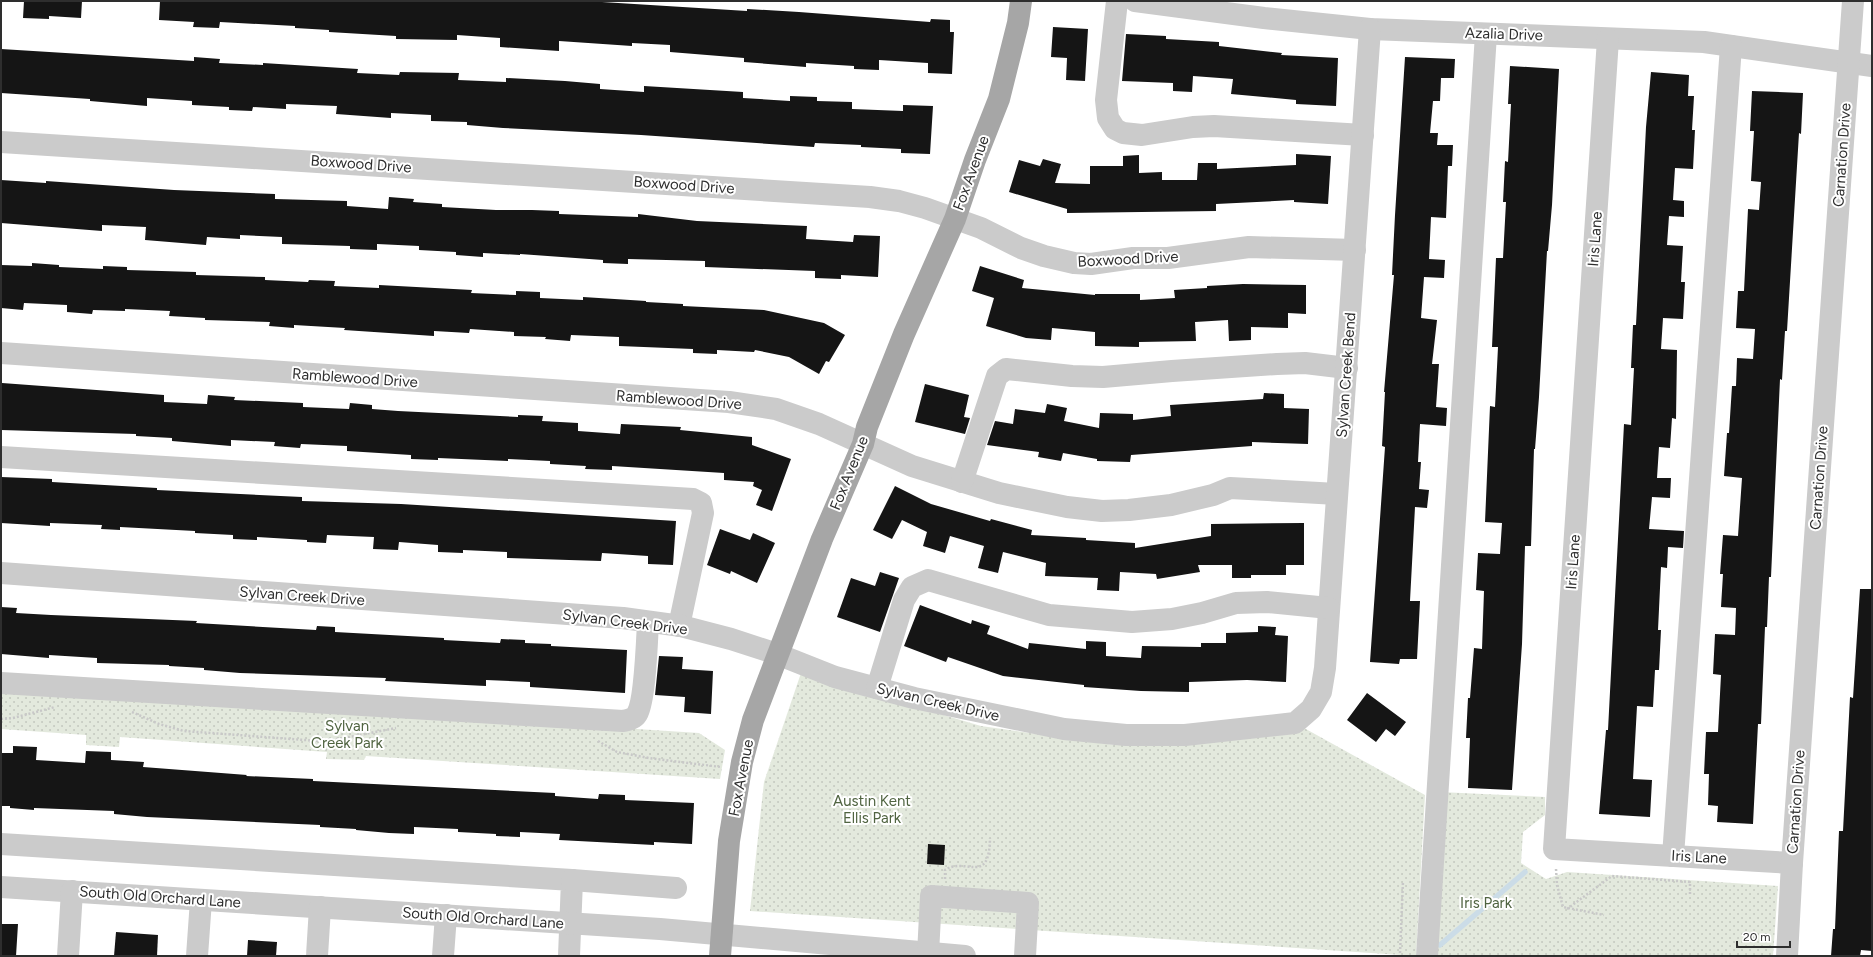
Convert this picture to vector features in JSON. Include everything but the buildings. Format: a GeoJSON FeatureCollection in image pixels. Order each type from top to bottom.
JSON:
{"type":"FeatureCollection","features":[{"type":"Feature","properties":{"kind":"main road","name":"Fox Avenue"},"geometry":{"type":"LineString","coordinates":[[721,945],[729,841],[741,770],[753,720],[822,539],[863,444],[867,427],[904,334],[954,219],[999,99],[1018,23],[1021,1]]}},
{"type":"Feature","properties":{"kind":"street"},"geometry":{"type":"LineString","coordinates":[[1117,1],[1106,100],[1108,118],[1115,129],[1123,133],[1142,135],[1193,127],[1214,126],[1363,135]]}},
{"type":"Feature","properties":{"kind":"street","name":"Azalia Drive"},"geometry":{"type":"LineString","coordinates":[[1136,1],[1264,18],[1370,29],[1704,42],[1848,64],[1872,66]]}},
{"type":"Feature","properties":{"kind":"street","name":"Carnation Drive"},"geometry":{"type":"LineString","coordinates":[[1787,956],[1792,863],[1853,1]]}},
{"type":"Feature","properties":{"kind":"street","name":"Sylvan Creek Bend"},"geometry":{"type":"LineString","coordinates":[[1304,715],[1311,709],[1321,692],[1325,668],[1370,29]]}},
{"type":"Feature","properties":{"kind":"street"},"geometry":{"type":"LineString","coordinates":[[1427,956],[1486,34]]}},
{"type":"Feature","properties":{"kind":"street","name":"Iris Lane"},"geometry":{"type":"LineString","coordinates":[[1608,39],[1554,848],[1792,863]]}},
{"type":"Feature","properties":{"kind":"street"},"geometry":{"type":"LineString","coordinates":[[1673,856],[1731,46]]}},
{"type":"Feature","properties":{"kind":"street","name":"Boxwood Drive"},"geometry":{"type":"LineString","coordinates":[[1,142],[870,197],[899,201],[926,208],[981,228],[1021,248],[1044,256],[1074,263],[1091,264],[1133,258],[1168,258],[1249,247],[1355,250]]}},
{"type":"Feature","properties":{"kind":"street","name":"Ramblewood Drive"},"geometry":{"type":"LineString","coordinates":[[1,353],[729,402],[776,409],[819,424],[912,466],[999,493],[1067,507],[1102,511],[1128,510],[1171,505],[1213,495],[1230,488],[1337,494]]}},
{"type":"Feature","properties":{"kind":"street"},"geometry":{"type":"LineString","coordinates":[[962,482],[997,376],[1006,369],[1072,376],[1103,377],[1284,364],[1305,364],[1347,368]]}},
{"type":"Feature","properties":{"kind":"street"},"geometry":{"type":"LineString","coordinates":[[1,457],[693,499],[701,503],[703,512],[679,626]]}},
{"type":"Feature","properties":{"kind":"street","name":"Sylvan Creek Drive"},"geometry":{"type":"LineString","coordinates":[[1,574],[623,618],[679,626],[731,639],[777,654],[835,677],[914,698],[1064,729],[1126,734],[1185,735],[1295,723],[1304,715]]}},
{"type":"Feature","properties":{"kind":"street"},"geometry":{"type":"LineString","coordinates":[[878,688],[904,600],[912,587],[928,580],[1049,615],[1132,622],[1172,620],[1236,603],[1267,602],[1329,608]]}},
{"type":"Feature","properties":{"kind":"street"},"geometry":{"type":"LineString","coordinates":[[1,683],[623,721],[632,718],[636,714],[642,695],[648,622]]}},
{"type":"Feature","properties":{"kind":"street"},"geometry":{"type":"LineString","coordinates":[[1,844],[572,880],[676,888]]}},
{"type":"Feature","properties":{"kind":"street"},"geometry":{"type":"LineString","coordinates":[[569,956],[572,880]]}},
{"type":"Feature","properties":{"kind":"street","name":"South Old Orchard Lane"},"geometry":{"type":"LineString","coordinates":[[1,887],[571,924],[721,945],[965,956]]}},
{"type":"Feature","properties":{"kind":"street"},"geometry":{"type":"LineString","coordinates":[[68,956],[72,891]]}},
{"type":"Feature","properties":{"kind":"street"},"geometry":{"type":"LineString","coordinates":[[928,954],[932,896],[1028,902],[1025,956]]}},
{"type":"Feature","properties":{"kind":"street"},"geometry":{"type":"LineString","coordinates":[[197,956],[201,900]]}},
{"type":"Feature","properties":{"kind":"street"},"geometry":{"type":"LineString","coordinates":[[317,956],[320,907]]}},
{"type":"Feature","properties":{"kind":"street"},"geometry":{"type":"LineString","coordinates":[[443,956],[446,915]]}},
{"type":"Feature","properties":{"kind":"path"},"geometry":{"type":"LineString","coordinates":[[1,718],[14,718],[59,706]]}},
{"type":"Feature","properties":{"kind":"path"},"geometry":{"type":"LineString","coordinates":[[126,709],[160,724],[184,731],[318,741],[344,738],[398,728]]}},
{"type":"Feature","properties":{"kind":"path"},"geometry":{"type":"LineString","coordinates":[[596,740],[617,752],[649,758],[741,770]]}},
{"type":"Feature","properties":{"kind":"path"},"geometry":{"type":"LineString","coordinates":[[944,897],[945,870],[950,867],[958,866],[971,868],[979,866],[986,861],[990,853],[990,838]]}},
{"type":"Feature","properties":{"kind":"path"},"geometry":{"type":"LineString","coordinates":[[1557,849],[1557,885],[1563,907],[1567,909],[1604,914]]}},
{"type":"Feature","properties":{"kind":"path"},"geometry":{"type":"LineString","coordinates":[[1567,909],[1612,876],[1690,882],[1690,896]]}},
{"type":"Feature","properties":{"kind":"path"},"geometry":{"type":"LineString","coordinates":[[1400,953],[1403,882]]}},
{"type":"Feature","properties":{"kind":"green space","name":"Austin Kent Ellis Park"},"geometry":{"type":"Polygon","coordinates":[[[801,673],[981,726],[1115,745],[1295,723],[1425,795],[1416,956],[750,911],[764,782],[801,673]]]}},
{"type":"Feature","properties":{"kind":"green space","name":"Sylvan Creek Park"},"geometry":{"type":"Polygon","coordinates":[[[1,688],[699,733],[725,750],[720,779],[366,756],[364,760],[326,759],[327,752],[120,737],[119,747],[86,745],[86,735],[1,729],[1,688]]]}},
{"type":"Feature","properties":{"kind":"green space","name":"Iris Park"},"geometry":{"type":"Polygon","coordinates":[[[1440,792],[1545,797],[1545,815],[1523,832],[1521,863],[1546,879],[1567,872],[1778,886],[1773,956],[1430,956],[1440,792]]]}},
{"type":"Feature","properties":{"kind":"waterway"},"geometry":{"type":"LineString","coordinates":[[1440,945],[1525,872]]}}]}
